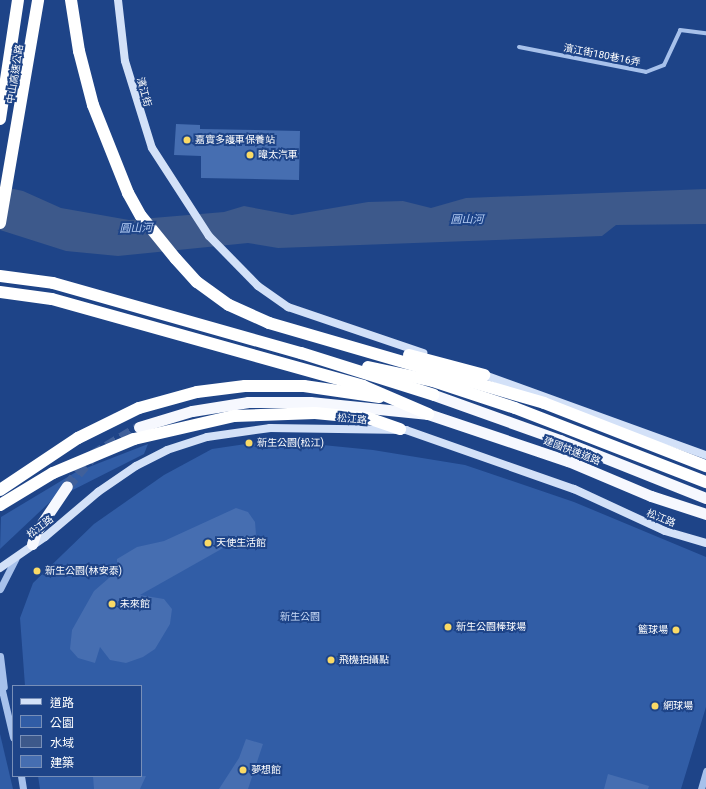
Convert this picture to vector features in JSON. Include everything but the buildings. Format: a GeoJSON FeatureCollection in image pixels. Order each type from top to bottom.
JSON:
{"type":"FeatureCollection","features":[{"type":"Feature","properties":{"kind":"highway","name":"中山高速公路"},"geometry":{"type":"LineString","coordinates":[[0,120],[18,0]]}},
{"type":"Feature","properties":{"kind":"highway","name":"中山高速公路"},"geometry":{"type":"LineString","coordinates":[[0,223],[18,133],[38,0]]}},
{"type":"Feature","properties":{"kind":"highway"},"geometry":{"type":"LineString","coordinates":[[72,0],[79,51],[93,105],[128,192],[157,238],[197,282],[249,316],[544,403],[706,466]]}},
{"type":"Feature","properties":{"kind":"highway"},"geometry":{"type":"LineString","coordinates":[[0,276],[53,283],[300,353],[434,396]]}},
{"type":"Feature","properties":{"kind":"highway"},"geometry":{"type":"LineString","coordinates":[[0,292],[52,298],[363,386],[390,399],[428,414]]}},
{"type":"Feature","properties":{"kind":"highway"},"geometry":{"type":"LineString","coordinates":[[300,331],[376,346],[484,375]]}},
{"type":"Feature","properties":{"kind":"highway"},"geometry":{"type":"LineString","coordinates":[[300,353],[433,381],[515,408],[706,482]]}},
{"type":"Feature","properties":{"kind":"highway"},"geometry":{"type":"LineString","coordinates":[[0,490],[22,472],[84,435],[139,408],[197,392],[245,386],[304,386],[390,399]]}},
{"type":"Feature","properties":{"kind":"highway","name":"建國快速道路"},"geometry":{"type":"LineString","coordinates":[[434,396],[560,440],[706,498]]}},
{"type":"Feature","properties":{"kind":"highway","name":"建國快速道路"},"geometry":{"type":"LineString","coordinates":[[139,427],[192,411],[248,402],[310,402],[428,414],[568,461],[651,496],[706,514]]}},
{"type":"Feature","properties":{"kind":"highway"},"geometry":{"type":"LineString","coordinates":[[0,505],[53,473],[134,439],[234,416],[315,413],[368,418],[400,430]]}},
{"type":"Feature","properties":{"kind":"highway"},"geometry":{"type":"LineString","coordinates":[[32,544],[36,532],[68,486]]}},
{"type":"Feature","properties":{"kind":"main road","name":"濱江街"},"geometry":{"type":"LineString","coordinates":[[118,0],[125,61],[140,116],[152,148],[172,183],[209,236],[231,261],[288,307],[484,375]]}},
{"type":"Feature","properties":{"kind":"main road"},"geometry":{"type":"LineString","coordinates":[[484,375],[706,455]]}},
{"type":"Feature","properties":{"kind":"main road","name":"松江路"},"geometry":{"type":"LineString","coordinates":[[0,568],[15,559],[32,544],[136,466],[167,450],[206,437],[270,428],[320,427],[380,432],[400,430],[559,484],[665,531],[706,543]]}},
{"type":"Feature","properties":{"kind":"street","name":"濱江街180巷16弄"},"geometry":{"type":"LineString","coordinates":[[519,47],[646,72],[664,65],[680,30],[706,33]]}},
{"type":"Feature","properties":{"kind":"street","name":"松江路"},"geometry":{"type":"LineString","coordinates":[[0,589],[15,559]]}},
{"type":"Feature","properties":{"kind":"street"},"geometry":{"type":"LineString","coordinates":[[0,656],[4,693],[12,732]]}},
{"type":"Feature","properties":{"kind":"street"},"geometry":{"type":"LineString","coordinates":[[0,682],[4,693]]}},
{"type":"Feature","properties":{"kind":"street"},"geometry":{"type":"LineString","coordinates":[[701,789],[706,772]]}},
{"type":"Feature","properties":{"kind":"street"},"geometry":{"type":"LineString","coordinates":[[21,777],[23,789]]}},
{"type":"Feature","properties":{"kind":"green space","name":"新生公園"},"geometry":{"type":"Polygon","coordinates":[[[272,440],[373,450],[465,465],[574,502],[706,557],[706,707],[681,789],[40,789],[38,777],[142,777],[142,685],[25,685],[20,618],[33,583],[94,524],[164,475],[212,449],[272,440]]]}},
{"type":"Feature","properties":{"kind":"green space"},"geometry":{"type":"Polygon","coordinates":[[[148,444],[144,454],[51,501],[0,549],[1,517],[76,472],[148,444]]]}},
{"type":"Feature","properties":{"kind":"green space"},"geometry":{"type":"Polygon","coordinates":[[[0,734],[13,789],[0,789],[0,734]]]}},
{"type":"Feature","properties":{"kind":"water","name":"圓山河"},"geometry":{"type":"Polygon","coordinates":[[[0,186],[23,191],[61,208],[129,220],[224,212],[244,206],[292,215],[368,202],[403,201],[431,208],[466,198],[706,189],[706,224],[616,225],[602,236],[278,248],[248,243],[118,256],[66,251],[0,230],[0,186]]]}},
{"type":"Feature","properties":{"kind":"tunnel"},"geometry":{"type":"LineString","coordinates":[[67,486],[93,455],[139,427]]}},
{"type":"Feature","properties":{"kind":"place","name":"嘉實多護車保養站"},"geometry":{"type":"Point","coordinates":[187,140]}},
{"type":"Feature","properties":{"kind":"place","name":"暐太汽車"},"geometry":{"type":"Point","coordinates":[250,155]}},
{"type":"Feature","properties":{"kind":"place","name":"新生公園(松江)"},"geometry":{"type":"Point","coordinates":[249,443]}},
{"type":"Feature","properties":{"kind":"place","name":"天使生活館"},"geometry":{"type":"Point","coordinates":[208,543]}},
{"type":"Feature","properties":{"kind":"place","name":"新生公園(林安泰)"},"geometry":{"type":"Point","coordinates":[37,571]}},
{"type":"Feature","properties":{"kind":"place","name":"未來館"},"geometry":{"type":"Point","coordinates":[112,604]}},
{"type":"Feature","properties":{"kind":"place","name":"新生公園棒球場"},"geometry":{"type":"Point","coordinates":[448,627]}},
{"type":"Feature","properties":{"kind":"place","name":"籃球場"},"geometry":{"type":"Point","coordinates":[676,630]}},
{"type":"Feature","properties":{"kind":"place","name":"飛機拍攝點"},"geometry":{"type":"Point","coordinates":[331,660]}},
{"type":"Feature","properties":{"kind":"place","name":"網球場"},"geometry":{"type":"Point","coordinates":[655,706]}},
{"type":"Feature","properties":{"kind":"place","name":"夢想館"},"geometry":{"type":"Point","coordinates":[243,770]}}]}
